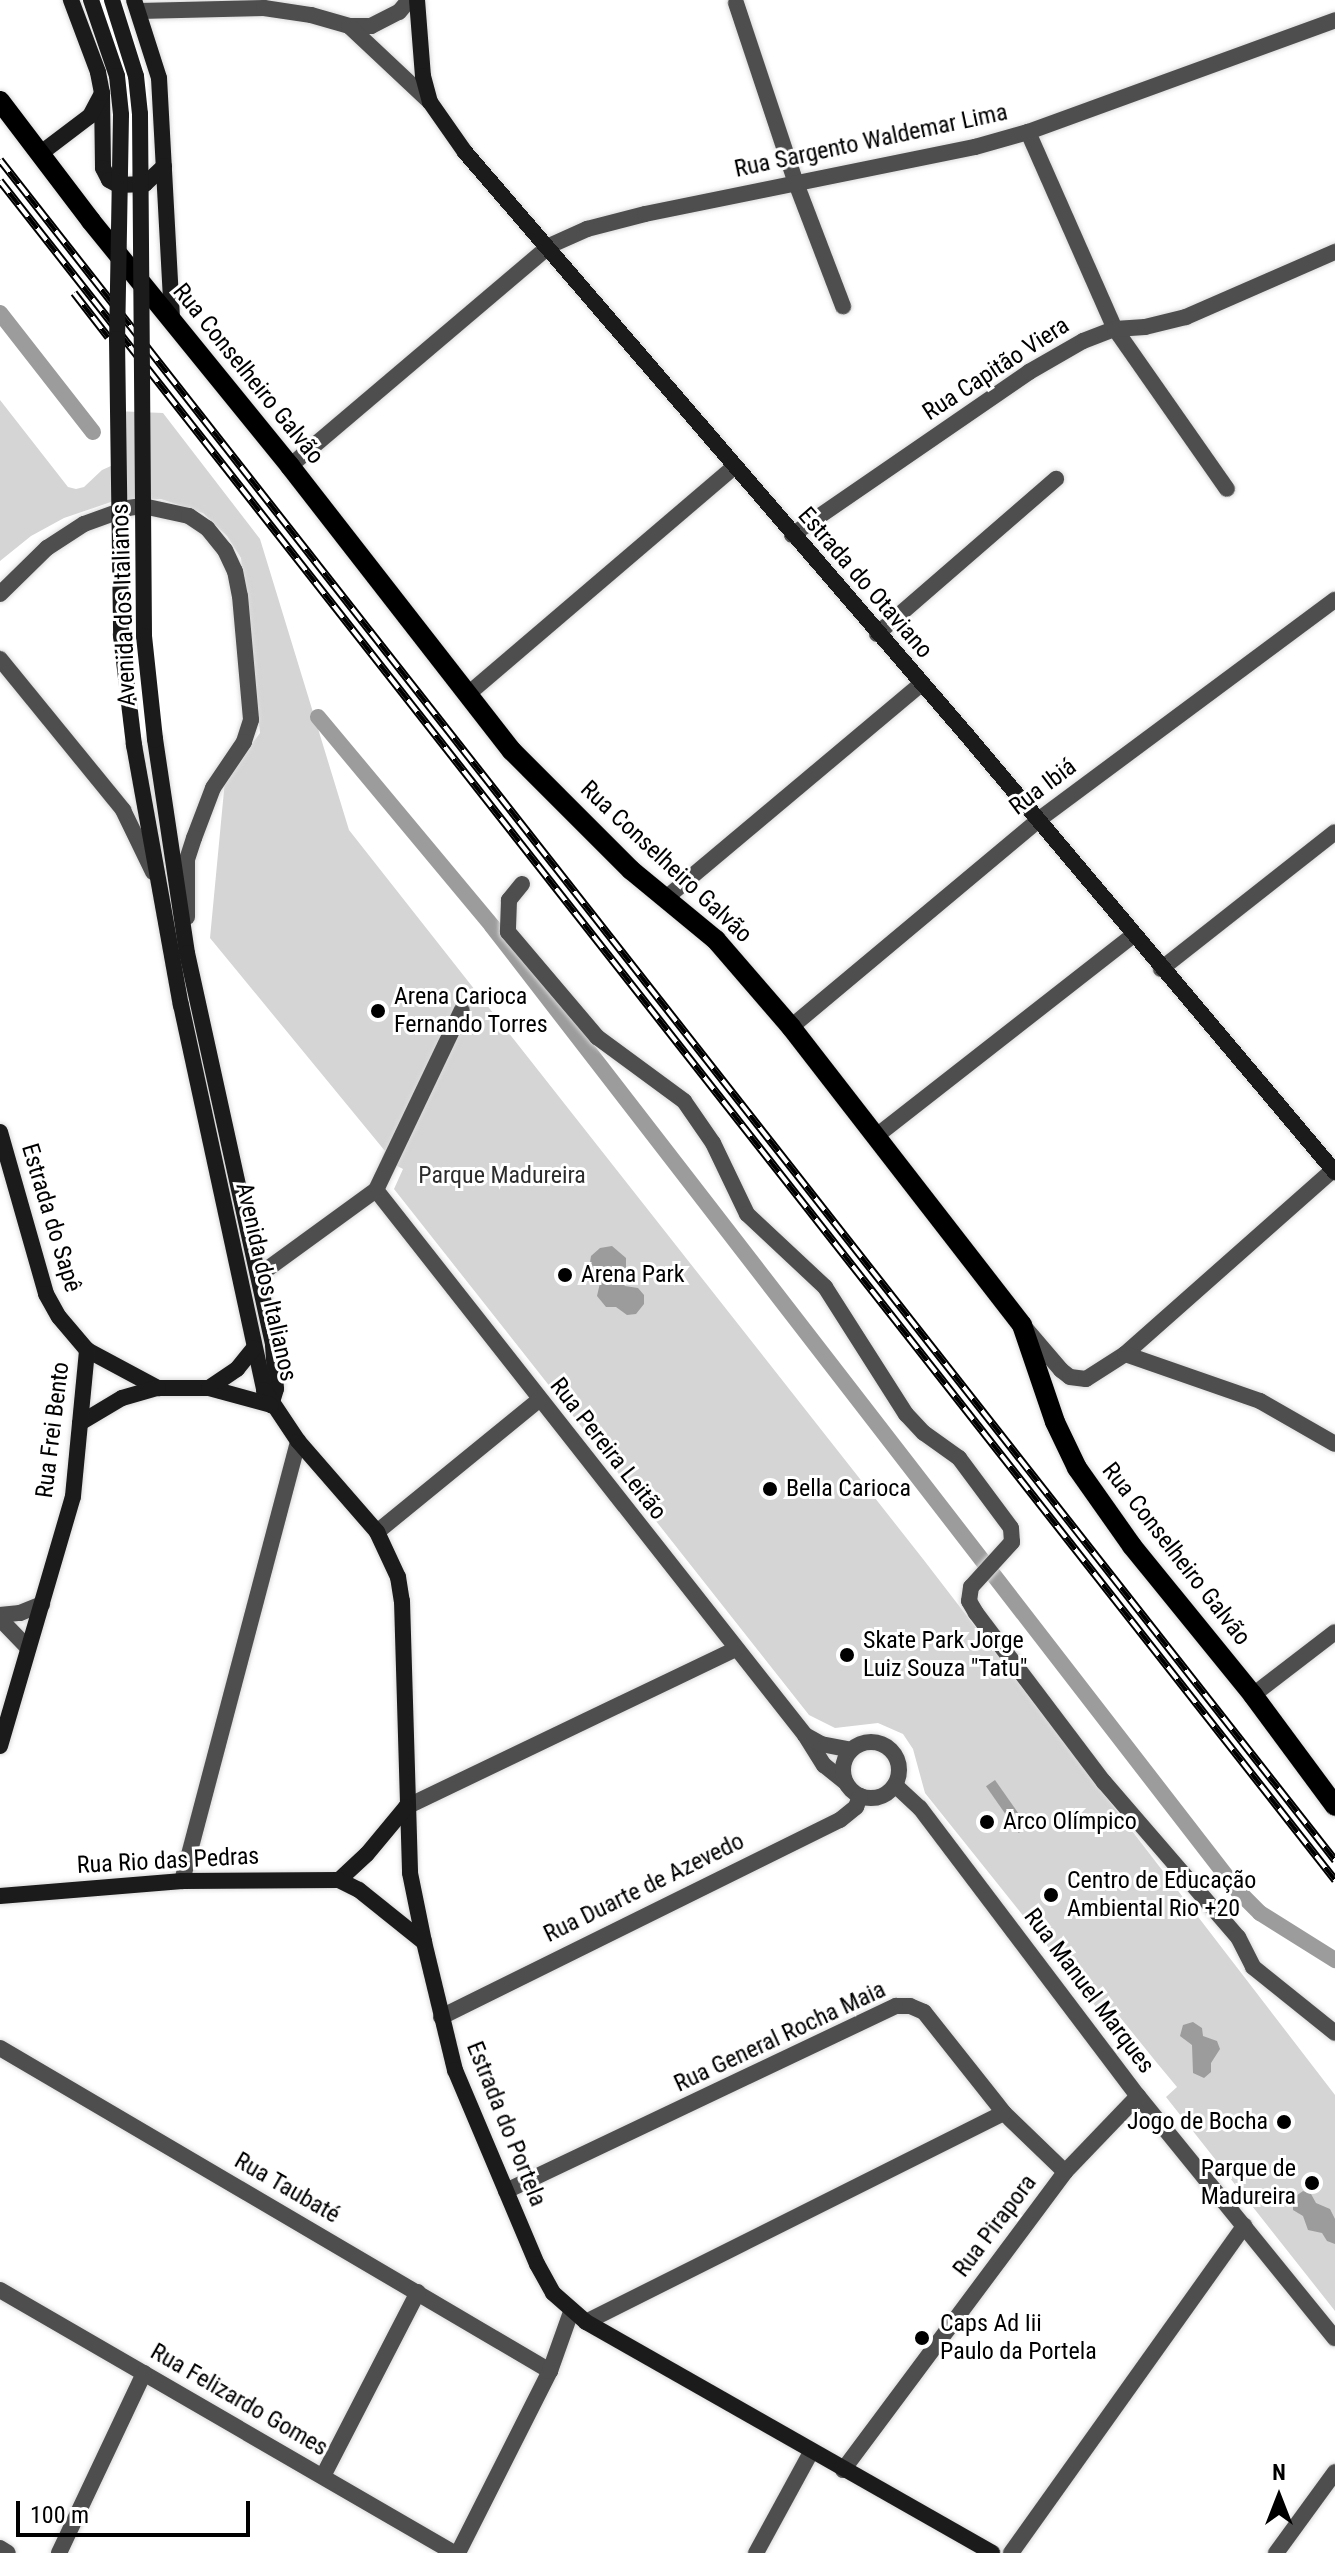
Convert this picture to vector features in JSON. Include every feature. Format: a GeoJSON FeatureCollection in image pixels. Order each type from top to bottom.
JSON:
{"type":"FeatureCollection","features":[{"type":"Feature","properties":{"kind":"main road"},"geometry":{"type":"LineString","coordinates":[[71,0],[98,72],[102,93],[103,168],[109,180],[118,185],[145,184],[164,166]]}},
{"type":"Feature","properties":{"kind":"main road","name":"Avenida dos Italianos"},"geometry":{"type":"LineString","coordinates":[[91,0],[117,76],[121,115],[117,339],[121,636],[134,745],[181,1005],[254,1348],[271,1405]]}},
{"type":"Feature","properties":{"kind":"main road","name":"Avenida dos Italianos"},"geometry":{"type":"LineString","coordinates":[[112,0],[136,76],[140,114],[144,636],[155,739],[187,953],[259,1275],[275,1369],[271,1405]]}},
{"type":"Feature","properties":{"kind":"main road","name":"Estrada do Otaviano"},"geometry":{"type":"LineString","coordinates":[[417,0],[423,76],[430,102],[465,152],[549,246],[1334,1171]]}},
{"type":"Feature","properties":{"kind":"main road"},"geometry":{"type":"LineString","coordinates":[[136,6],[159,78],[172,321]]}},
{"type":"Feature","properties":{"kind":"main road"},"geometry":{"type":"LineString","coordinates":[[41,153],[90,116],[102,93]]}},
{"type":"Feature","properties":{"kind":"main road","name":"Rua Conselheiro Galvão"},"geometry":{"type":"LineString","coordinates":[[0,101],[512,751],[631,870],[716,940],[791,1027],[1022,1325],[1055,1422],[1077,1468],[1132,1546],[1253,1695],[1335,1806]]}},
{"type":"Feature","properties":{"kind":"main road","name":"Estrada do Sapê"},"geometry":{"type":"LineString","coordinates":[[0,1132],[46,1294],[59,1317],[87,1350],[158,1388],[209,1388],[271,1405]]}},
{"type":"Feature","properties":{"kind":"main road"},"geometry":{"type":"LineString","coordinates":[[209,1388],[237,1369],[254,1348]]}},
{"type":"Feature","properties":{"kind":"main road","name":"Rua Frei Bento"},"geometry":{"type":"LineString","coordinates":[[0,1746],[73,1496],[87,1350]]}},
{"type":"Feature","properties":{"kind":"main road"},"geometry":{"type":"LineString","coordinates":[[80,1423],[122,1398],[158,1388]]}},
{"type":"Feature","properties":{"kind":"main road","name":"Estrada do Portela"},"geometry":{"type":"LineString","coordinates":[[271,1405],[377,1532],[393,1559],[402,1601],[410,1873],[424,1942],[455,2070],[537,2264],[553,2293],[586,2322],[992,2553]]}},
{"type":"Feature","properties":{"kind":"main road"},"geometry":{"type":"LineString","coordinates":[[406,1807],[367,1854],[339,1880],[381,1906],[424,1942]]}},
{"type":"Feature","properties":{"kind":"main road","name":"Rua Rio das Pedras"},"geometry":{"type":"LineString","coordinates":[[0,1896],[182,1881],[339,1880]]}},
{"type":"Feature","properties":{"kind":"street"},"geometry":{"type":"LineString","coordinates":[[136,6],[264,8],[311,15],[349,26],[371,26],[384,22],[409,0]]}},
{"type":"Feature","properties":{"kind":"street"},"geometry":{"type":"LineString","coordinates":[[736,3],[796,183],[843,306]]}},
{"type":"Feature","properties":{"kind":"street","name":"Rua Sargento Waldemar Lima"},"geometry":{"type":"LineString","coordinates":[[549,246],[616,222],[975,147],[1028,132],[1335,20]]}},
{"type":"Feature","properties":{"kind":"street"},"geometry":{"type":"LineString","coordinates":[[349,26],[430,102]]}},
{"type":"Feature","properties":{"kind":"street"},"geometry":{"type":"LineString","coordinates":[[1028,132],[1115,329],[1227,489]]}},
{"type":"Feature","properties":{"kind":"street"},"geometry":{"type":"LineString","coordinates":[[290,466],[549,246]]}},
{"type":"Feature","properties":{"kind":"street","name":"Rua Capitão Viera"},"geometry":{"type":"LineString","coordinates":[[792,535],[1029,372],[1083,341],[1115,329],[1145,327],[1186,317],[1335,252]]}},
{"type":"Feature","properties":{"kind":"street"},"geometry":{"type":"LineString","coordinates":[[467,695],[734,467]]}},
{"type":"Feature","properties":{"kind":"street"},"geometry":{"type":"LineString","coordinates":[[877,634],[1056,479]]}},
{"type":"Feature","properties":{"kind":"street"},"geometry":{"type":"LineString","coordinates":[[0,594],[47,548],[84,524],[128,508],[143,506],[189,516],[207,528],[225,550],[235,571],[240,596],[251,720],[244,742],[213,788],[187,860],[187,953]]}},
{"type":"Feature","properties":{"kind":"street","name":"Rua Ibiá"},"geometry":{"type":"LineString","coordinates":[[791,1027],[1037,821],[1335,600]]}},
{"type":"Feature","properties":{"kind":"street"},"geometry":{"type":"LineString","coordinates":[[0,659],[131,820],[159,885]]}},
{"type":"Feature","properties":{"kind":"street"},"geometry":{"type":"LineString","coordinates":[[666,898],[921,684]]}},
{"type":"Feature","properties":{"kind":"street"},"geometry":{"type":"LineString","coordinates":[[1161,969],[1335,832]]}},
{"type":"Feature","properties":{"kind":"street"},"geometry":{"type":"LineString","coordinates":[[522,884],[509,900],[508,932],[597,1037],[684,1101],[713,1143],[747,1214],[818,1278],[878,1364],[906,1414],[924,1433],[959,1458],[1011,1528],[1012,1542],[971,1587],[969,1601],[976,1613],[1104,1782],[1238,1937],[1253,1967],[1335,2033]]}},
{"type":"Feature","properties":{"kind":"street"},"geometry":{"type":"LineString","coordinates":[[875,1137],[1132,936]]}},
{"type":"Feature","properties":{"kind":"street"},"geometry":{"type":"LineString","coordinates":[[259,1275],[376,1190],[462,1010]]}},
{"type":"Feature","properties":{"kind":"street"},"geometry":{"type":"LineString","coordinates":[[1022,1325],[1061,1370],[1079,1380],[1100,1372],[1125,1354],[1334,1171]]}},
{"type":"Feature","properties":{"kind":"street","name":"Rua Pereira Leitão"},"geometry":{"type":"LineString","coordinates":[[376,1190],[805,1735],[824,1765],[846,1783]]}},
{"type":"Feature","properties":{"kind":"street"},"geometry":{"type":"LineString","coordinates":[[1125,1354],[1260,1401],[1335,1444]]}},
{"type":"Feature","properties":{"kind":"street"},"geometry":{"type":"LineString","coordinates":[[377,1532],[539,1400]]}},
{"type":"Feature","properties":{"kind":"street"},"geometry":{"type":"LineString","coordinates":[[182,1881],[298,1441]]}},
{"type":"Feature","properties":{"kind":"street"},"geometry":{"type":"LineString","coordinates":[[0,1617],[42,1604]]}},
{"type":"Feature","properties":{"kind":"street"},"geometry":{"type":"LineString","coordinates":[[0,1617],[28,1648]]}},
{"type":"Feature","properties":{"kind":"street"},"geometry":{"type":"LineString","coordinates":[[1253,1695],[1335,1632]]}},
{"type":"Feature","properties":{"kind":"street"},"geometry":{"type":"LineString","coordinates":[[406,1807],[736,1649]]}},
{"type":"Feature","properties":{"kind":"street"},"geometry":{"type":"LineString","coordinates":[[805,1735],[821,1744],[851,1750]]}},
{"type":"Feature","properties":{"kind":"street"},"geometry":{"type":"LineString","coordinates":[[867,1742],[885,1745],[892,1751],[900,1767],[895,1785],[884,1795],[860,1796],[846,1783],[843,1766],[851,1750],[867,1742]]}},
{"type":"Feature","properties":{"kind":"street","name":"Rua Manuel Marques"},"geometry":{"type":"LineString","coordinates":[[895,1785],[920,1808],[1138,2096],[1335,2338]]}},
{"type":"Feature","properties":{"kind":"street","name":"Rua Duarte de Azevedo"},"geometry":{"type":"LineString","coordinates":[[441,2017],[840,1820],[856,1807],[860,1796]]}},
{"type":"Feature","properties":{"kind":"street","name":"Rua General Rocha Maia"},"geometry":{"type":"LineString","coordinates":[[506,2191],[896,2006],[910,2006],[924,2012],[1004,2113],[1065,2172]]}},
{"type":"Feature","properties":{"kind":"street","name":"Rua Taubaté"},"geometry":{"type":"LineString","coordinates":[[0,2048],[550,2371]]}},
{"type":"Feature","properties":{"kind":"street","name":"Rua Pirapora"},"geometry":{"type":"LineString","coordinates":[[843,2470],[1065,2172],[1138,2096]]}},
{"type":"Feature","properties":{"kind":"street"},"geometry":{"type":"LineString","coordinates":[[586,2322],[1004,2113]]}},
{"type":"Feature","properties":{"kind":"street"},"geometry":{"type":"LineString","coordinates":[[1011,2553],[1244,2226]]}},
{"type":"Feature","properties":{"kind":"street","name":"Rua Felizardo Gomes"},"geometry":{"type":"LineString","coordinates":[[0,2290],[456,2553]]}},
{"type":"Feature","properties":{"kind":"street"},"geometry":{"type":"LineString","coordinates":[[323,2476],[418,2292]]}},
{"type":"Feature","properties":{"kind":"street"},"geometry":{"type":"LineString","coordinates":[[456,2553],[550,2371],[571,2312]]}},
{"type":"Feature","properties":{"kind":"street"},"geometry":{"type":"LineString","coordinates":[[59,2553],[144,2373]]}},
{"type":"Feature","properties":{"kind":"street"},"geometry":{"type":"LineString","coordinates":[[756,2553],[811,2452]]}},
{"type":"Feature","properties":{"kind":"street"},"geometry":{"type":"LineString","coordinates":[[1276,2553],[1335,2472]]}},
{"type":"Feature","properties":{"kind":"street"},"geometry":{"type":"LineString","coordinates":[[0,2548],[8,2553]]}},
{"type":"Feature","properties":{"kind":"green space","name":"Parque Madureira"},"geometry":{"type":"Polygon","coordinates":[[[0,400],[68,487],[76,489],[84,487],[102,470],[113,465],[115,411],[163,413],[260,539],[349,830],[923,1559],[1335,2095],[1335,2311],[1166,2097],[1177,2087],[1115,2011],[1105,2018],[925,1793],[913,1749],[903,1734],[878,1723],[835,1728],[809,1715],[394,1189],[403,1169],[382,1158],[385,1151],[210,938],[225,780],[260,733],[241,558],[227,536],[203,513],[161,499],[139,499],[114,501],[64,518],[31,536],[0,561],[0,400]]]}},
{"type":"Feature","properties":{"kind":"shaded area"},"geometry":{"type":"Polygon","coordinates":[[[612,1246],[626,1258],[626,1270],[620,1280],[625,1286],[638,1288],[644,1295],[644,1304],[636,1314],[627,1315],[616,1307],[606,1307],[597,1296],[600,1283],[589,1269],[591,1256],[600,1248],[612,1246]]]}},
{"type":"Feature","properties":{"kind":"shaded area"},"geometry":{"type":"Polygon","coordinates":[[[995,1780],[1028,1827],[1019,1833],[986,1786],[995,1780]]]}},
{"type":"Feature","properties":{"kind":"shaded area"},"geometry":{"type":"Polygon","coordinates":[[[1193,2022],[1202,2028],[1203,2036],[1217,2041],[1220,2049],[1211,2063],[1211,2072],[1204,2078],[1193,2073],[1192,2045],[1180,2036],[1183,2025],[1193,2022]]]}},
{"type":"Feature","properties":{"kind":"shaded area"},"geometry":{"type":"Polygon","coordinates":[[[1303,2191],[1311,2194],[1316,2203],[1330,2209],[1335,2219],[1335,2244],[1327,2241],[1322,2233],[1308,2230],[1303,2216],[1293,2210],[1293,2198],[1303,2191]]]}},
{"type":"Feature","properties":{"kind":"waterway"},"geometry":{"type":"LineString","coordinates":[[0,313],[93,432]]}},
{"type":"Feature","properties":{"kind":"waterway"},"geometry":{"type":"LineString","coordinates":[[318,717],[492,926],[1237,1890],[1260,1913],[1335,1960]]}},
{"type":"Feature","properties":{"kind":"railway"},"geometry":{"type":"LineString","coordinates":[[0,160],[1335,1860]]}},
{"type":"Feature","properties":{"kind":"railway"},"geometry":{"type":"LineString","coordinates":[[0,181],[1335,1880]]}},
{"type":"Feature","properties":{"kind":"railway"},"geometry":{"type":"LineString","coordinates":[[74,293],[108,337]]}},
{"type":"Feature","properties":{"kind":"place","name":"Arena Carioca Fernando Torres"},"geometry":{"type":"Point","coordinates":[378,1011]}},
{"type":"Feature","properties":{"kind":"place","name":"Arena Park"},"geometry":{"type":"Point","coordinates":[565,1275]}},
{"type":"Feature","properties":{"kind":"place","name":"Bella Carioca"},"geometry":{"type":"Point","coordinates":[770,1489]}},
{"type":"Feature","properties":{"kind":"place","name":"Skate Park Jorge Luiz Souza \"Tatu\""},"geometry":{"type":"Point","coordinates":[847,1655]}},
{"type":"Feature","properties":{"kind":"place","name":"Arco Olímpico"},"geometry":{"type":"Point","coordinates":[987,1822]}},
{"type":"Feature","properties":{"kind":"place","name":"Centro de Educação Ambiental Rio +20"},"geometry":{"type":"Point","coordinates":[1051,1895]}},
{"type":"Feature","properties":{"kind":"place","name":"Jogo de Bocha"},"geometry":{"type":"Point","coordinates":[1284,2122]}},
{"type":"Feature","properties":{"kind":"place","name":"Parque de Madureira"},"geometry":{"type":"Point","coordinates":[1312,2183]}},
{"type":"Feature","properties":{"kind":"place","name":"Caps Ad Iii Paulo da Portela"},"geometry":{"type":"Point","coordinates":[922,2338]}}]}
